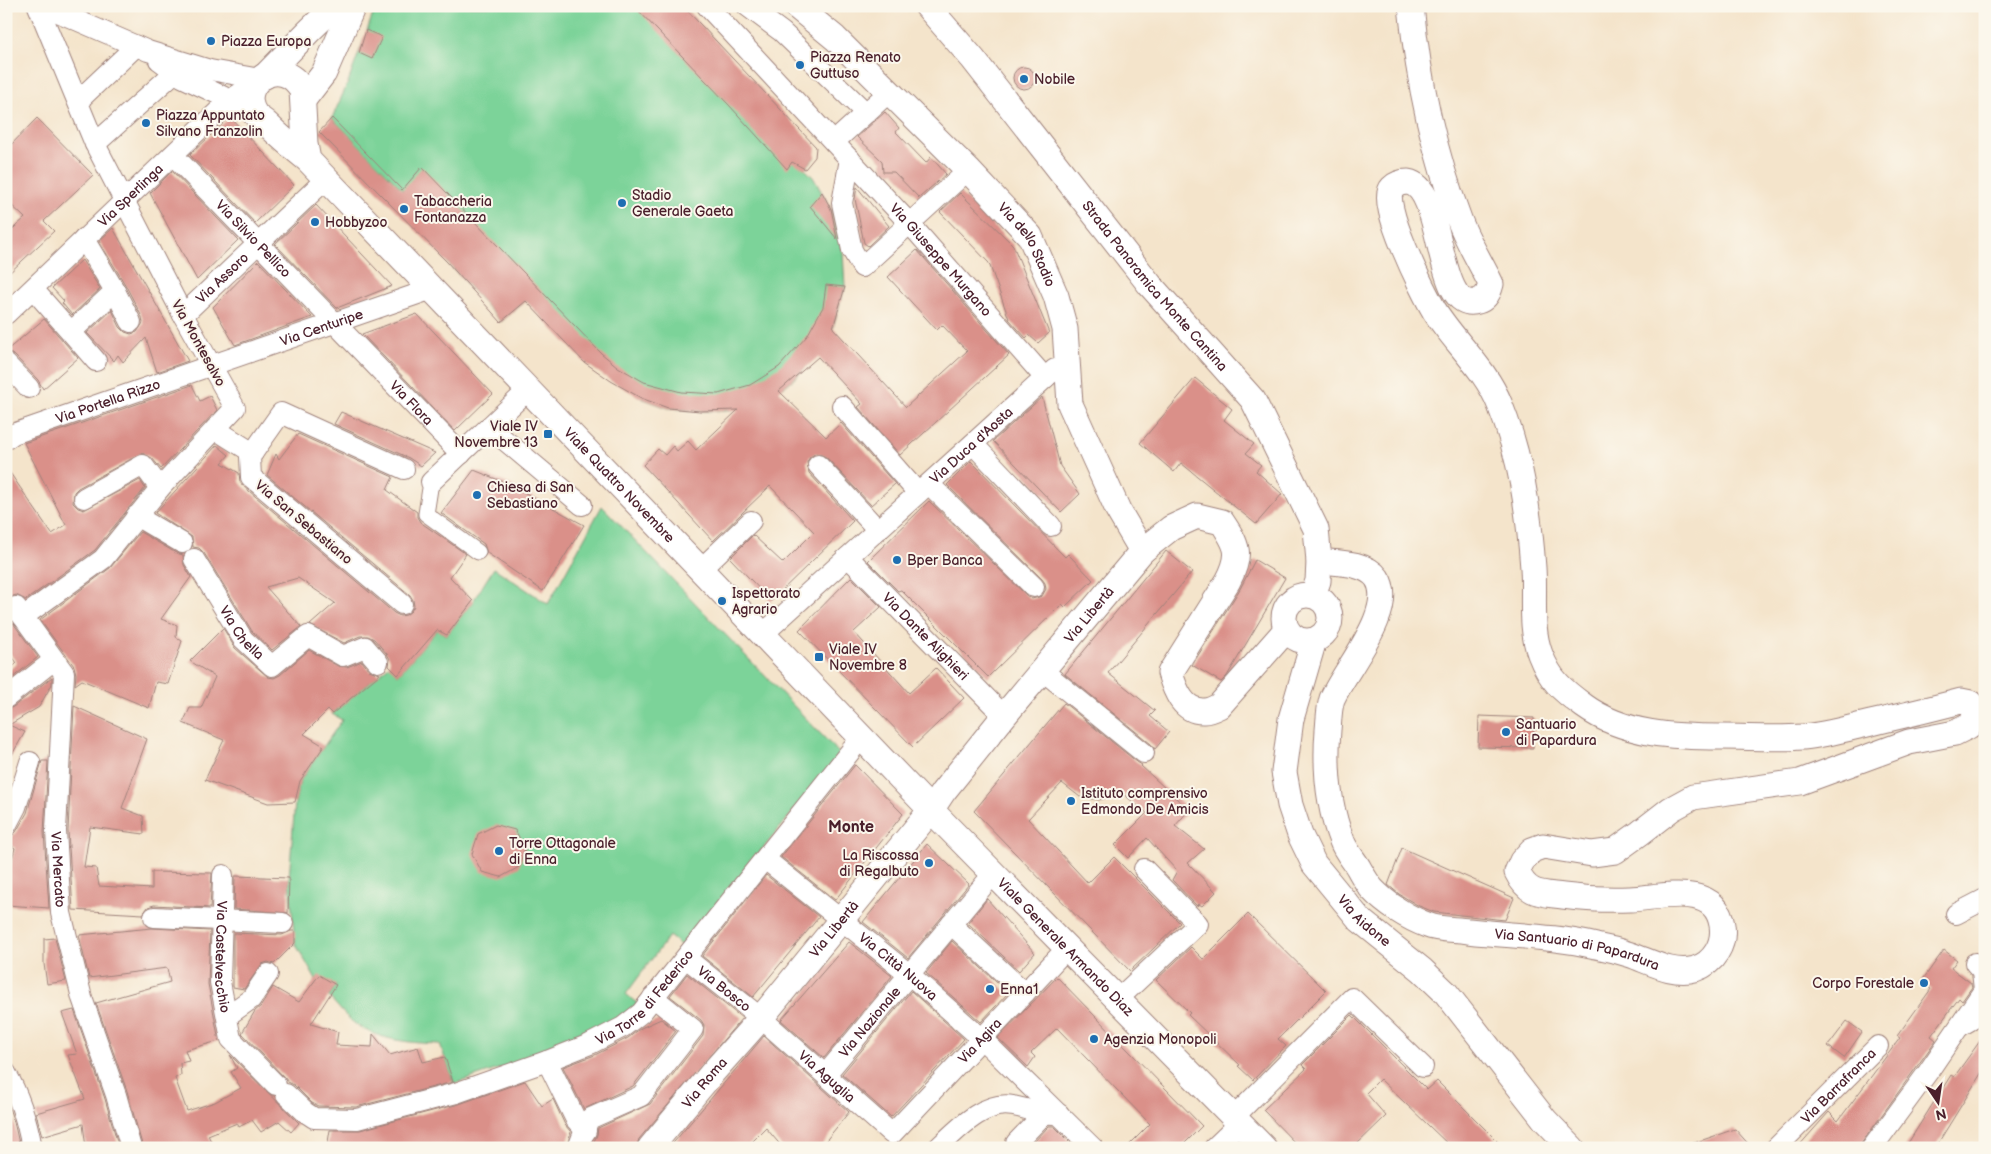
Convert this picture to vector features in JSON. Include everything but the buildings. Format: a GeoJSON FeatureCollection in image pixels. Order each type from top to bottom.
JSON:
{"type":"FeatureCollection","features":[{"type":"Feature","properties":{"kind":"street","name":"Via Montesalvo"},"geometry":{"type":"LineString","coordinates":[[15,615],[103,559],[160,488],[235,408],[183,315],[95,144],[38,6]]}},
{"type":"Feature","properties":{"kind":"street"},"geometry":{"type":"LineString","coordinates":[[44,6],[142,48],[210,70],[261,78],[274,73],[283,73],[291,76],[298,82],[302,90],[305,144],[308,160]]}},
{"type":"Feature","properties":{"kind":"street"},"geometry":{"type":"LineString","coordinates":[[142,48],[175,72],[230,100],[273,125],[291,122],[298,116],[303,104],[324,73],[352,6]]}},
{"type":"Feature","properties":{"kind":"street","name":"Via Giuseppe Murgano"},"geometry":{"type":"LineString","coordinates":[[707,6],[910,224],[1045,378]]}},
{"type":"Feature","properties":{"kind":"street"},"geometry":{"type":"LineString","coordinates":[[747,6],[782,32],[866,113]]}},
{"type":"Feature","properties":{"kind":"street","name":"Via dello Stadio"},"geometry":{"type":"LineString","coordinates":[[796,6],[835,38],[968,170],[1030,236],[1056,296],[1065,328],[1070,404],[1118,510],[1142,551]]}},
{"type":"Feature","properties":{"kind":"street","name":"Strada Panoramica Monte Cantina"},"geometry":{"type":"LineString","coordinates":[[927,6],[979,66],[1150,285],[1253,400],[1316,529],[1320,561],[1318,581],[1313,595]]}},
{"type":"Feature","properties":{"kind":"street","name":"Via Santuario di Papardura"},"geometry":{"type":"LineString","coordinates":[[1320,561],[1362,567],[1376,578],[1382,593],[1380,609],[1364,645],[1332,700],[1326,752],[1331,808],[1343,843],[1372,889],[1399,910],[1430,926],[1566,940],[1627,953],[1662,967],[1679,970],[1693,969],[1703,965],[1713,957],[1720,946],[1723,933],[1721,919],[1713,905],[1699,897],[1681,894],[1630,899],[1591,899],[1535,893],[1522,883],[1516,872],[1522,861],[1532,850],[1543,846],[1592,854],[1614,851],[1671,809],[1693,797],[1800,782],[1909,742],[1955,733],[1969,726],[1974,720],[1976,712],[1971,703],[1961,701],[1831,732],[1806,736],[1769,738],[1683,737],[1651,733],[1614,723],[1586,707],[1553,681],[1538,650],[1528,508],[1518,460],[1499,402],[1483,375],[1434,310],[1416,276],[1388,204],[1388,193],[1401,183],[1410,182],[1418,188],[1428,201],[1452,286],[1462,298],[1469,302],[1475,302],[1486,296],[1491,284],[1459,221],[1424,100],[1411,6]]}},
{"type":"Feature","properties":{"kind":"street"},"geometry":{"type":"LineString","coordinates":[[260,117],[251,96],[261,78],[326,9]]}},
{"type":"Feature","properties":{"kind":"street"},"geometry":{"type":"LineString","coordinates":[[78,101],[142,48]]}},
{"type":"Feature","properties":{"kind":"street"},"geometry":{"type":"LineString","coordinates":[[95,144],[175,72]]}},
{"type":"Feature","properties":{"kind":"street","name":"Via Sperlinga"},"geometry":{"type":"LineString","coordinates":[[6,314],[230,100],[261,78]]}},
{"type":"Feature","properties":{"kind":"street"},"geometry":{"type":"LineString","coordinates":[[834,142],[889,92]]}},
{"type":"Feature","properties":{"kind":"street","name":"Viale Quattro Novembre"},"geometry":{"type":"LineString","coordinates":[[260,117],[279,138],[308,160],[931,810]]}},
{"type":"Feature","properties":{"kind":"street","name":"Via Silvio Pellico"},"geometry":{"type":"LineString","coordinates":[[173,154],[335,323]]}},
{"type":"Feature","properties":{"kind":"street"},"geometry":{"type":"LineString","coordinates":[[850,159],[842,203],[852,250],[862,267],[968,170]]}},
{"type":"Feature","properties":{"kind":"street","name":"Via Assoro"},"geometry":{"type":"LineString","coordinates":[[183,315],[326,179]]}},
{"type":"Feature","properties":{"kind":"street"},"geometry":{"type":"LineString","coordinates":[[84,239],[131,322]]}},
{"type":"Feature","properties":{"kind":"street"},"geometry":{"type":"LineString","coordinates":[[33,288],[96,361]]}},
{"type":"Feature","properties":{"kind":"street","name":"Via Centuripe"},"geometry":{"type":"LineString","coordinates":[[212,366],[432,289]]}},
{"type":"Feature","properties":{"kind":"street"},"geometry":{"type":"LineString","coordinates":[[71,332],[115,291]]}},
{"type":"Feature","properties":{"kind":"street","name":"Via Flora"},"geometry":{"type":"LineString","coordinates":[[335,323],[461,454]]}},
{"type":"Feature","properties":{"kind":"street","name":"Via Duca d'Aosta"},"geometry":{"type":"LineString","coordinates":[[764,634],[1066,360]]}},
{"type":"Feature","properties":{"kind":"street"},"geometry":{"type":"LineString","coordinates":[[6,364],[30,388]]}},
{"type":"Feature","properties":{"kind":"street","name":"Via Portella Rizzo"},"geometry":{"type":"LineString","coordinates":[[6,439],[13,434],[212,366]]}},
{"type":"Feature","properties":{"kind":"street"},"geometry":{"type":"LineString","coordinates":[[478,552],[426,514],[431,482],[529,389]]}},
{"type":"Feature","properties":{"kind":"street"},"geometry":{"type":"LineString","coordinates":[[842,406],[924,489],[1034,587]]}},
{"type":"Feature","properties":{"kind":"street"},"geometry":{"type":"LineString","coordinates":[[215,429],[253,453],[281,413],[404,469]]}},
{"type":"Feature","properties":{"kind":"street"},"geometry":{"type":"LineString","coordinates":[[489,427],[582,505]]}},
{"type":"Feature","properties":{"kind":"street"},"geometry":{"type":"LineString","coordinates":[[973,444],[1051,526]]}},
{"type":"Feature","properties":{"kind":"street","name":"Via San Sebastiano"},"geometry":{"type":"LineString","coordinates":[[253,453],[250,457],[251,477],[402,604]]}},
{"type":"Feature","properties":{"kind":"street"},"geometry":{"type":"LineString","coordinates":[[84,498],[143,465],[160,488]]}},
{"type":"Feature","properties":{"kind":"street"},"geometry":{"type":"LineString","coordinates":[[818,465],[878,530]]}},
{"type":"Feature","properties":{"kind":"street","name":"Via Chella"},"geometry":{"type":"LineString","coordinates":[[136,516],[188,551],[243,639],[272,666],[308,636],[342,656],[365,647],[378,662]]}},
{"type":"Feature","properties":{"kind":"street","name":"Via Libertà"},"geometry":{"type":"LineString","coordinates":[[761,1018],[931,810],[943,792],[1004,716],[1142,551],[1171,528],[1197,516],[1222,522],[1235,541],[1236,565],[1170,673],[1175,691],[1188,708],[1204,711],[1219,706],[1286,630]]}},
{"type":"Feature","properties":{"kind":"street"},"geometry":{"type":"LineString","coordinates":[[701,569],[751,521]]}},
{"type":"Feature","properties":{"kind":"street","name":"Via Dante Alighieri"},"geometry":{"type":"LineString","coordinates":[[848,557],[1004,716]]}},
{"type":"Feature","properties":{"kind":"street"},"geometry":{"type":"LineString","coordinates":[[1299,595],[1313,595],[1325,603],[1330,617],[1326,631],[1314,640],[1302,641],[1286,630],[1283,616],[1288,603],[1299,595]]}},
{"type":"Feature","properties":{"kind":"street","name":"Via Mercato"},"geometry":{"type":"LineString","coordinates":[[15,615],[64,673],[56,831],[61,913],[82,998],[116,1095],[131,1148]]}},
{"type":"Feature","properties":{"kind":"street","name":"Via Aidone"},"geometry":{"type":"LineString","coordinates":[[1314,640],[1292,719],[1284,772],[1290,805],[1300,835],[1314,864],[1360,920],[1422,970],[1446,993],[1565,1145]]}},
{"type":"Feature","properties":{"kind":"street"},"geometry":{"type":"LineString","coordinates":[[6,698],[54,660]]}},
{"type":"Feature","properties":{"kind":"street"},"geometry":{"type":"LineString","coordinates":[[1042,671],[1144,753]]}},
{"type":"Feature","properties":{"kind":"street","name":"Via Torre di Federico"},"geometry":{"type":"LineString","coordinates":[[231,1039],[305,1112],[314,1118],[334,1120],[358,1119],[456,1093],[590,1044],[622,1027],[641,1013],[862,737]]}},
{"type":"Feature","properties":{"kind":"street"},"geometry":{"type":"LineString","coordinates":[[6,826],[16,807],[15,782],[30,762]]}},
{"type":"Feature","properties":{"kind":"street","name":"Viale Generale Armando Diaz"},"geometry":{"type":"LineString","coordinates":[[931,810],[1264,1148]]}},
{"type":"Feature","properties":{"kind":"street","name":"Via Città Nuova"},"geometry":{"type":"LineString","coordinates":[[765,859],[909,974],[982,1039],[1051,1115],[1093,1148]]}},
{"type":"Feature","properties":{"kind":"street"},"geometry":{"type":"LineString","coordinates":[[1118,999],[1198,924],[1144,869]]}},
{"type":"Feature","properties":{"kind":"street","name":"Via Nazionale"},"geometry":{"type":"LineString","coordinates":[[826,1074],[994,873]]}},
{"type":"Feature","properties":{"kind":"street","name":"Via Castelvecchio"},"geometry":{"type":"LineString","coordinates":[[223,875],[220,982],[231,1039]]}},
{"type":"Feature","properties":{"kind":"street"},"geometry":{"type":"LineString","coordinates":[[1956,914],[1985,899]]}},
{"type":"Feature","properties":{"kind":"street"},"geometry":{"type":"LineString","coordinates":[[154,917],[283,923]]}},
{"type":"Feature","properties":{"kind":"street"},"geometry":{"type":"LineString","coordinates":[[951,924],[1025,993]]}},
{"type":"Feature","properties":{"kind":"street","name":"Via Agira"},"geometry":{"type":"LineString","coordinates":[[892,1134],[1067,948]]}},
{"type":"Feature","properties":{"kind":"street","name":"Via Bosco"},"geometry":{"type":"LineString","coordinates":[[686,958],[761,1018]]}},
{"type":"Feature","properties":{"kind":"street"},"geometry":{"type":"LineString","coordinates":[[1872,1148],[1957,1031],[1970,1008],[1984,990],[1982,971],[1975,963]]}},
{"type":"Feature","properties":{"kind":"street"},"geometry":{"type":"LineString","coordinates":[[226,1016],[251,999],[268,974]]}},
{"type":"Feature","properties":{"kind":"street"},"geometry":{"type":"LineString","coordinates":[[582,1139],[589,1119],[641,1096],[693,1029],[653,997]]}},
{"type":"Feature","properties":{"kind":"street"},"geometry":{"type":"LineString","coordinates":[[1214,1148],[1237,1120],[1352,998],[1423,1067]]}},
{"type":"Feature","properties":{"kind":"street"},"geometry":{"type":"LineString","coordinates":[[1957,1031],[1974,1021],[1985,1010]]}},
{"type":"Feature","properties":{"kind":"street","name":"Via Aguglia"},"geometry":{"type":"LineString","coordinates":[[761,1018],[892,1134]]}},
{"type":"Feature","properties":{"kind":"street","name":"Via Roma"},"geometry":{"type":"LineString","coordinates":[[650,1148],[761,1018]]}},
{"type":"Feature","properties":{"kind":"street","name":"Via Barrafranca"},"geometry":{"type":"LineString","coordinates":[[1776,1148],[1878,1046]]}},
{"type":"Feature","properties":{"kind":"street"},"geometry":{"type":"LineString","coordinates":[[547,1061],[576,1120],[582,1139]]}},
{"type":"Feature","properties":{"kind":"street"},"geometry":{"type":"LineString","coordinates":[[6,1073],[17,1090],[26,1117],[32,1148]]}},
{"type":"Feature","properties":{"kind":"street"},"geometry":{"type":"LineString","coordinates":[[946,1145],[975,1116],[986,1109],[1011,1105],[1051,1115]]}},
{"type":"Feature","properties":{"kind":"street"},"geometry":{"type":"LineString","coordinates":[[1021,1148],[1016,1143],[1051,1115]]}},
{"type":"Feature","properties":{"kind":"green space","name":"Stadio Generale Gaeta"},"geometry":{"type":"Polygon","coordinates":[[[376,6],[683,6],[815,157],[805,169],[813,177],[834,214],[843,252],[845,287],[832,331],[817,356],[785,386],[748,405],[726,411],[668,408],[641,398],[526,301],[501,322],[447,262],[461,249],[332,118],[347,85],[376,6]]]}},
{"type":"Feature","properties":{"kind":"green space"},"geometry":{"type":"Polygon","coordinates":[[[602,506],[840,754],[683,947],[669,936],[626,994],[638,1004],[618,1022],[589,1038],[454,1084],[440,1044],[408,1042],[386,1038],[366,1030],[349,1019],[329,997],[336,985],[316,980],[295,943],[289,878],[295,802],[300,781],[342,720],[332,714],[390,665],[398,675],[437,630],[447,635],[473,601],[494,568],[548,604],[602,506]]]}},
{"type":"Feature","properties":{"kind":"place","name":"Piazza Europa"},"geometry":{"type":"Point","coordinates":[211,41]}},
{"type":"Feature","properties":{"kind":"place","name":"Piazza Renato Guttuso"},"geometry":{"type":"Point","coordinates":[800,65]}},
{"type":"Feature","properties":{"kind":"place","name":"Nobile"},"geometry":{"type":"Point","coordinates":[1024,79]}},
{"type":"Feature","properties":{"kind":"place","name":"Piazza Appuntato Silvano Franzolin"},"geometry":{"type":"Point","coordinates":[146,123]}},
{"type":"Feature","properties":{"kind":"place","name":"Stadio Generale Gaeta"},"geometry":{"type":"Point","coordinates":[622,203]}},
{"type":"Feature","properties":{"kind":"place","name":"Tabaccheria Fontanazza"},"geometry":{"type":"Point","coordinates":[404,209]}},
{"type":"Feature","properties":{"kind":"place","name":"Hobbyzoo"},"geometry":{"type":"Point","coordinates":[315,222]}},
{"type":"Feature","properties":{"kind":"place","name":"Viale IV Novembre 13"},"geometry":{"type":"Point","coordinates":[548,434]}},
{"type":"Feature","properties":{"kind":"place","name":"Chiesa di San Sebastiano"},"geometry":{"type":"Point","coordinates":[477,495]}},
{"type":"Feature","properties":{"kind":"place","name":"Bper Banca"},"geometry":{"type":"Point","coordinates":[897,560]}},
{"type":"Feature","properties":{"kind":"place","name":"Ispettorato Agrario"},"geometry":{"type":"Point","coordinates":[722,601]}},
{"type":"Feature","properties":{"kind":"place","name":"Viale IV Novembre 8"},"geometry":{"type":"Point","coordinates":[819,657]}},
{"type":"Feature","properties":{"kind":"place","name":"Santuario di Papardura"},"geometry":{"type":"Point","coordinates":[1506,732]}},
{"type":"Feature","properties":{"kind":"place","name":"Istituto comprensivo Edmondo De Amicis"},"geometry":{"type":"Point","coordinates":[1071,801]}},
{"type":"Feature","properties":{"kind":"place","name":"Torre Ottagonale di Enna"},"geometry":{"type":"Point","coordinates":[499,851]}},
{"type":"Feature","properties":{"kind":"place","name":"La Riscossa di Regalbuto"},"geometry":{"type":"Point","coordinates":[929,863]}},
{"type":"Feature","properties":{"kind":"place","name":"Corpo Forestale"},"geometry":{"type":"Point","coordinates":[1924,983]}},
{"type":"Feature","properties":{"kind":"place","name":"Enna1"},"geometry":{"type":"Point","coordinates":[990,989]}},
{"type":"Feature","properties":{"kind":"place","name":"Agenzia Monopoli"},"geometry":{"type":"Point","coordinates":[1094,1039]}},
{"type":"Feature","properties":{"kind":"district","name":"Monte"},"geometry":{"type":"Point","coordinates":[851,826]}}]}
